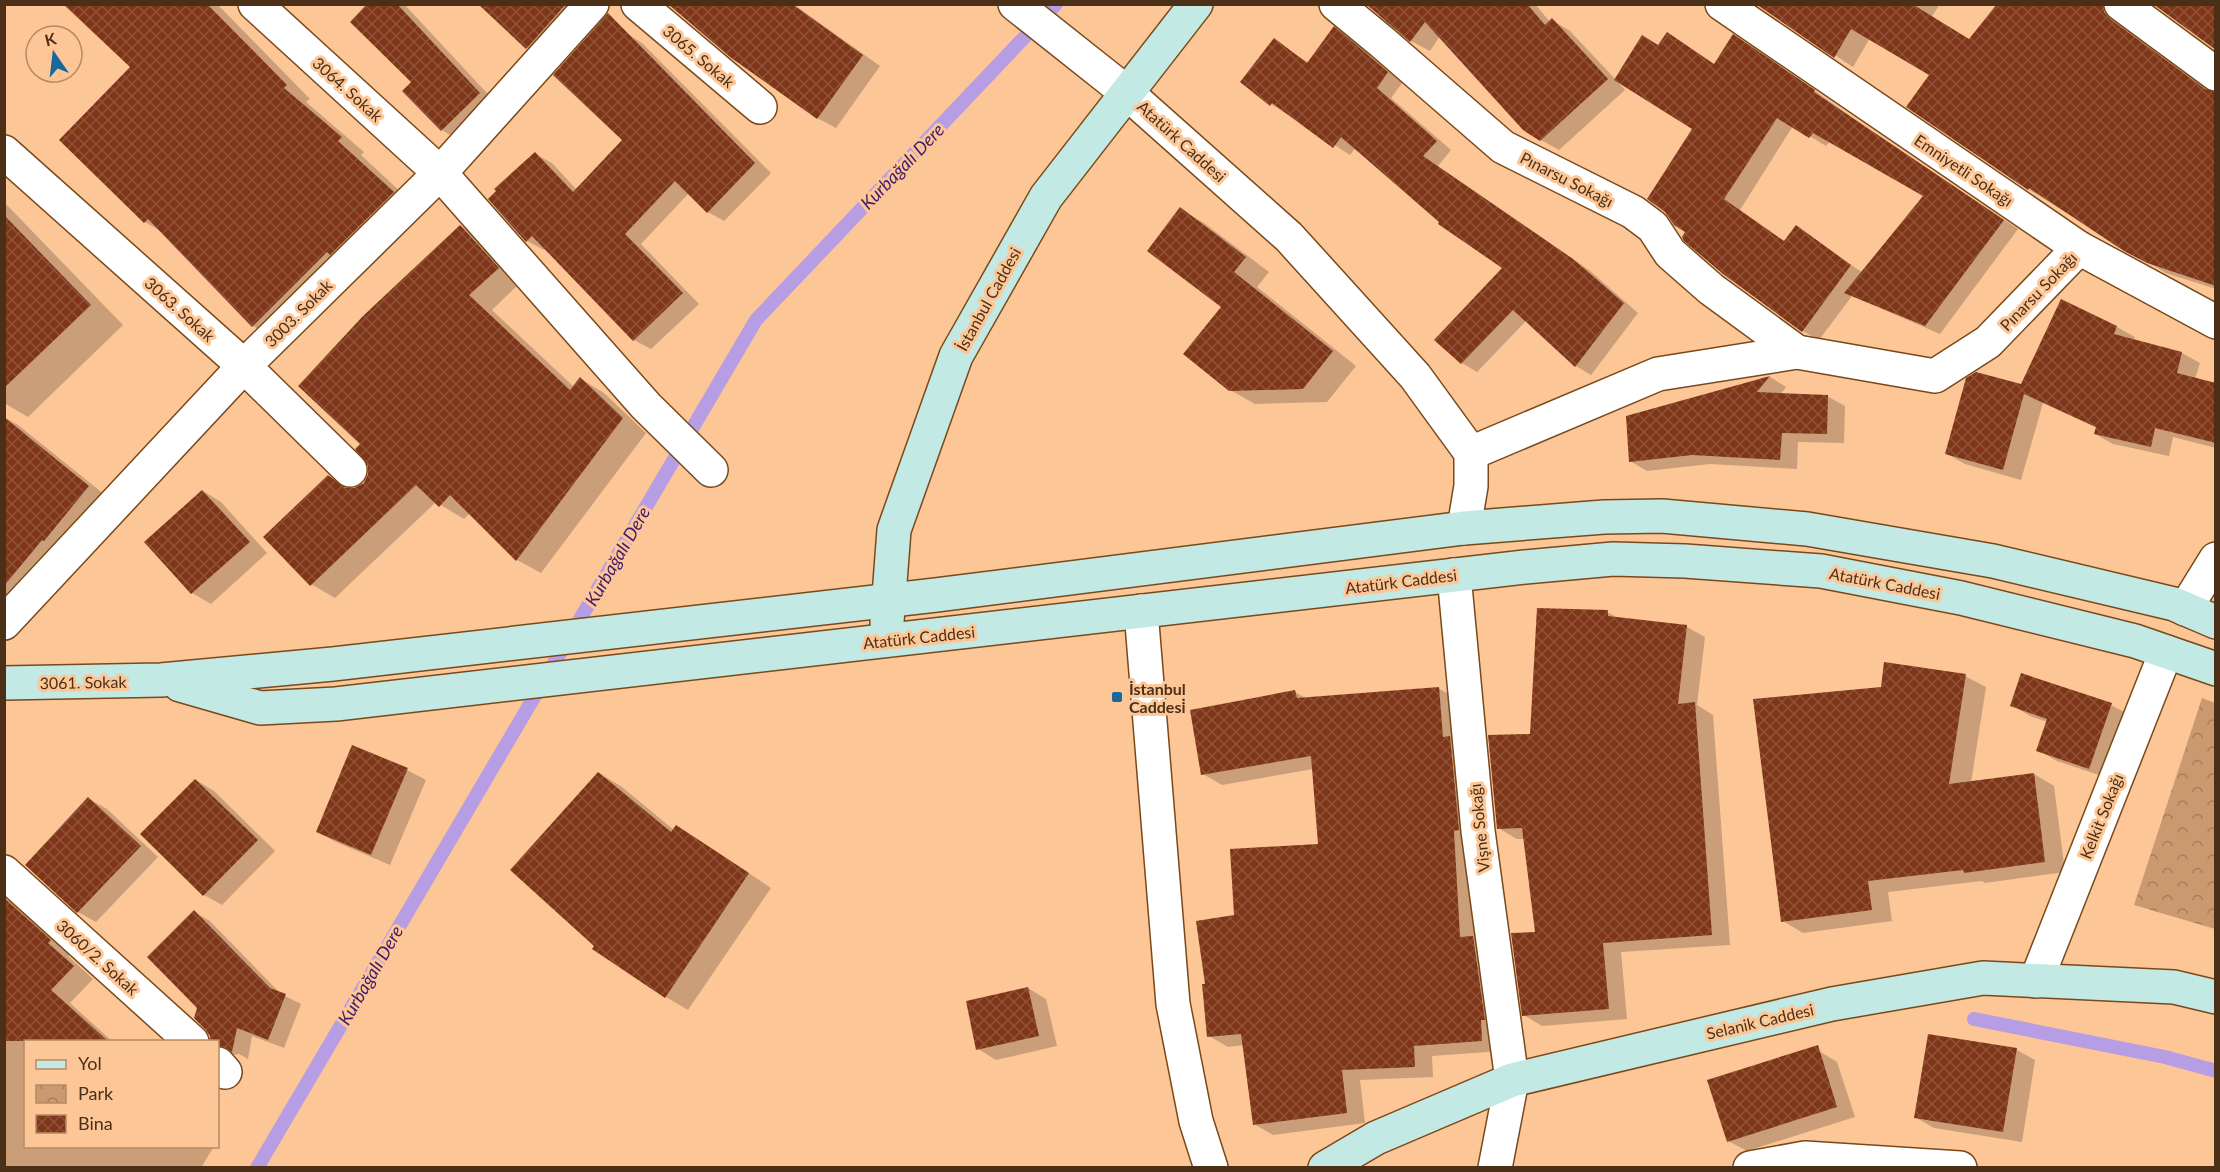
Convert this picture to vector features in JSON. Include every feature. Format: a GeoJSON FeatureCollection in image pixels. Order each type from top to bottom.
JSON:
{"type":"FeatureCollection","features":[{"type":"Feature","properties":{"kind":"main road","name":"İstanbul Caddesi"},"geometry":{"type":"LineString","coordinates":[[885,641],[894,530],[957,356],[1046,197],[1196,4]]}},
{"type":"Feature","properties":{"kind":"main road"},"geometry":{"type":"LineString","coordinates":[[161,680],[333,664],[888,601],[1464,528],[1604,517],[1662,516],[1807,529],[1993,561],[2174,604],[2216,622]]}},
{"type":"Feature","properties":{"kind":"main road"},"geometry":{"type":"LineString","coordinates":[[1454,575],[1464,528]]}},
{"type":"Feature","properties":{"kind":"main road","name":"Atatürk Caddesi"},"geometry":{"type":"LineString","coordinates":[[161,680],[260,708],[336,704],[1454,575],[1613,559],[1685,561],[1821,571],[1961,598],[2135,641],[2216,669]]}},
{"type":"Feature","properties":{"kind":"main road"},"geometry":{"type":"LineString","coordinates":[[2166,652],[2185,609]]}},
{"type":"Feature","properties":{"kind":"main road","name":"3061. Sokak"},"geometry":{"type":"LineString","coordinates":[[4,683],[161,680]]}},
{"type":"Feature","properties":{"kind":"main road","name":"Selanik Caddesi"},"geometry":{"type":"LineString","coordinates":[[1325,1167],[1376,1138],[1512,1080],[1832,1004],[1983,978],[2174,987],[2216,997]]}},
{"type":"Feature","properties":{"kind":"street","name":"3064. Sokak"},"geometry":{"type":"LineString","coordinates":[[255,4],[440,173],[646,406],[711,470]]}},
{"type":"Feature","properties":{"kind":"street","name":"3003. Sokak"},"geometry":{"type":"LineString","coordinates":[[4,623],[244,366],[440,173],[592,4]]}},
{"type":"Feature","properties":{"kind":"street","name":"3065. Sokak"},"geometry":{"type":"LineString","coordinates":[[638,4],[760,107]]}},
{"type":"Feature","properties":{"kind":"street","name":"Atatürk Caddesi"},"geometry":{"type":"LineString","coordinates":[[1016,4],[1126,92],[1289,237],[1415,376],[1471,453]]}},
{"type":"Feature","properties":{"kind":"street","name":"Pınarsu Sokağı"},"geometry":{"type":"LineString","coordinates":[[1336,4],[1503,147],[1633,212],[1653,227],[1670,253],[1711,289],[1797,352]]}},
{"type":"Feature","properties":{"kind":"street","name":"Emniyetli Sokağı"},"geometry":{"type":"LineString","coordinates":[[1722,4],[2079,248],[2216,322]]}},
{"type":"Feature","properties":{"kind":"street"},"geometry":{"type":"LineString","coordinates":[[2121,4],[2216,75]]}},
{"type":"Feature","properties":{"kind":"street","name":"3063. Sokak"},"geometry":{"type":"LineString","coordinates":[[4,152],[244,366],[350,470]]}},
{"type":"Feature","properties":{"kind":"street","name":"Pınarsu Sokağı"},"geometry":{"type":"LineString","coordinates":[[1471,453],[1658,374],[1797,352],[1935,376],[1988,342],[2079,248]]}},
{"type":"Feature","properties":{"kind":"street"},"geometry":{"type":"LineString","coordinates":[[1464,528],[1471,486],[1471,453]]}},
{"type":"Feature","properties":{"kind":"street"},"geometry":{"type":"LineString","coordinates":[[2185,609],[2216,559]]}},
{"type":"Feature","properties":{"kind":"street","name":"Vişne Sokağı"},"geometry":{"type":"LineString","coordinates":[[1454,575],[1478,831],[1512,1080],[1495,1167]]}},
{"type":"Feature","properties":{"kind":"street"},"geometry":{"type":"LineString","coordinates":[[1141,611],[1173,1004],[1196,1121],[1211,1167]]}},
{"type":"Feature","properties":{"kind":"street","name":"Kelkit Sokağı"},"geometry":{"type":"LineString","coordinates":[[2036,981],[2166,652]]}},
{"type":"Feature","properties":{"kind":"street","name":"3060/2. Sokak"},"geometry":{"type":"LineString","coordinates":[[4,872],[191,1040]]}},
{"type":"Feature","properties":{"kind":"street"},"geometry":{"type":"LineString","coordinates":[[1750,1167],[1805,1158],[1960,1167]]}},
{"type":"Feature","properties":{"kind":"green space"},"geometry":{"type":"Polygon","coordinates":[[[2202,698],[2215,703],[2215,929],[2134,905],[2202,698]]]}},
{"type":"Feature","properties":{"kind":"building"},"geometry":{"type":"Polygon","coordinates":[[[63,4],[207,4],[287,85],[284,88],[342,137],[338,141],[394,192],[330,255],[327,252],[252,327],[148,219],[144,223],[59,140],[130,67],[63,4]]]}},
{"type":"Feature","properties":{"kind":"building"},"geometry":{"type":"Polygon","coordinates":[[[367,4],[397,4],[480,93],[441,131],[402,91],[411,82],[350,22],[367,4]]]}},
{"type":"Feature","properties":{"kind":"building"},"geometry":{"type":"Polygon","coordinates":[[[478,4],[566,4],[526,49],[478,4]]]}},
{"type":"Feature","properties":{"kind":"building"},"geometry":{"type":"Polygon","coordinates":[[[668,4],[792,4],[863,55],[817,119],[730,57],[668,4]]]}},
{"type":"Feature","properties":{"kind":"building"},"geometry":{"type":"Polygon","coordinates":[[[1366,4],[1527,4],[1545,25],[1552,18],[1608,79],[1540,141],[1523,130],[1425,22],[1410,42],[1366,4]]]}},
{"type":"Feature","properties":{"kind":"building"},"geometry":{"type":"Polygon","coordinates":[[[1756,4],[1912,4],[1969,39],[1997,4],[2103,4],[2104,12],[2110,19],[2205,89],[2216,92],[2216,286],[2147,263],[2124,251],[2029,188],[2028,190],[1906,107],[1929,75],[1851,29],[1834,58],[1756,4]]]}},
{"type":"Feature","properties":{"kind":"building"},"geometry":{"type":"Polygon","coordinates":[[[2153,4],[2216,4],[2216,50],[2153,4]]]}},
{"type":"Feature","properties":{"kind":"building"},"geometry":{"type":"Polygon","coordinates":[[[608,13],[755,163],[707,213],[675,181],[625,234],[683,293],[633,341],[532,236],[526,242],[488,199],[496,191],[494,189],[535,152],[573,192],[622,140],[553,75],[608,13]]]}},
{"type":"Feature","properties":{"kind":"building"},"geometry":{"type":"Polygon","coordinates":[[[1334,26],[1388,72],[1377,88],[1437,141],[1423,156],[1573,259],[1624,303],[1575,367],[1513,310],[1461,364],[1434,340],[1502,268],[1438,224],[1439,222],[1341,137],[1333,148],[1272,103],[1270,106],[1240,82],[1274,38],[1307,63],[1334,26]]]}},
{"type":"Feature","properties":{"kind":"building"},"geometry":{"type":"Polygon","coordinates":[[[1667,32],[1714,64],[1733,34],[1815,90],[1814,92],[2004,220],[1925,326],[1844,293],[1923,196],[1813,133],[1809,138],[1777,118],[1724,199],[1784,241],[1796,225],[1851,265],[1802,332],[1723,274],[1684,241],[1682,237],[1685,232],[1674,225],[1665,212],[1647,199],[1692,129],[1614,80],[1642,35],[1658,45],[1667,32]]]}},
{"type":"Feature","properties":{"kind":"building"},"geometry":{"type":"Polygon","coordinates":[[[1180,207],[1246,257],[1234,272],[1333,351],[1303,389],[1229,391],[1183,354],[1221,307],[1147,251],[1180,207]]]}},
{"type":"Feature","properties":{"kind":"building"},"geometry":{"type":"Polygon","coordinates":[[[4,215],[91,305],[4,388],[4,215]]]}},
{"type":"Feature","properties":{"kind":"building"},"geometry":{"type":"Polygon","coordinates":[[[460,225],[499,268],[469,295],[570,390],[580,377],[623,418],[516,561],[450,495],[439,507],[416,485],[310,586],[263,537],[328,475],[345,488],[354,488],[364,483],[368,474],[368,466],[355,449],[360,444],[298,386],[363,316],[460,225]]]}},
{"type":"Feature","properties":{"kind":"building"},"geometry":{"type":"Polygon","coordinates":[[[2061,299],[2117,326],[2114,334],[2182,352],[2177,373],[2216,383],[2216,443],[2155,428],[2151,447],[2094,434],[2096,427],[2024,394],[2003,470],[1945,454],[1966,378],[1976,372],[2021,384],[2061,299]]]}},
{"type":"Feature","properties":{"kind":"building"},"geometry":{"type":"Polygon","coordinates":[[[1770,376],[1757,392],[1828,395],[1827,434],[1782,433],[1780,460],[1692,455],[1629,462],[1626,416],[1770,376]]]}},
{"type":"Feature","properties":{"kind":"building"},"geometry":{"type":"Polygon","coordinates":[[[4,417],[89,486],[4,586],[4,417]]]}},
{"type":"Feature","properties":{"kind":"building"},"geometry":{"type":"Polygon","coordinates":[[[202,490],[250,542],[191,594],[144,542],[202,490]]]}},
{"type":"Feature","properties":{"kind":"building"},"geometry":{"type":"Polygon","coordinates":[[[1537,608],[1608,610],[1608,616],[1687,625],[1678,704],[1695,702],[1712,935],[1603,943],[1609,1009],[1522,1016],[1511,933],[1535,932],[1522,828],[1497,829],[1488,735],[1530,734],[1537,608]]]}},
{"type":"Feature","properties":{"kind":"building"},"geometry":{"type":"Polygon","coordinates":[[[1884,662],[1966,674],[1949,784],[2034,773],[2045,862],[1964,873],[1963,870],[1868,881],[1872,910],[1781,922],[1753,699],[1881,687],[1884,662]]]}},
{"type":"Feature","properties":{"kind":"building"},"geometry":{"type":"Polygon","coordinates":[[[2021,673],[2112,703],[2089,769],[2036,751],[2047,719],[2010,706],[2021,673]]]}},
{"type":"Feature","properties":{"kind":"building"},"geometry":{"type":"Polygon","coordinates":[[[1439,687],[1443,737],[1450,736],[1459,830],[1454,831],[1460,937],[1473,936],[1485,1020],[1481,1020],[1482,1041],[1414,1046],[1415,1067],[1342,1070],[1347,1113],[1253,1125],[1241,1034],[1207,1037],[1202,984],[1205,984],[1196,921],[1234,915],[1230,849],[1318,844],[1311,756],[1201,775],[1190,710],[1295,690],[1297,698],[1439,687]]]}},
{"type":"Feature","properties":{"kind":"building"},"geometry":{"type":"Polygon","coordinates":[[[352,745],[408,768],[371,855],[316,832],[352,745]]]}},
{"type":"Feature","properties":{"kind":"building"},"geometry":{"type":"Polygon","coordinates":[[[598,772],[671,832],[676,825],[749,873],[665,998],[592,949],[594,946],[510,870],[598,772]]]}},
{"type":"Feature","properties":{"kind":"building"},"geometry":{"type":"Polygon","coordinates":[[[195,779],[258,840],[203,896],[140,834],[195,779]]]}},
{"type":"Feature","properties":{"kind":"building"},"geometry":{"type":"Polygon","coordinates":[[[88,797],[141,846],[77,913],[25,865],[88,797]]]}},
{"type":"Feature","properties":{"kind":"building"},"geometry":{"type":"Polygon","coordinates":[[[4,898],[51,940],[48,943],[74,966],[51,990],[107,1040],[4,1041],[4,898]]]}},
{"type":"Feature","properties":{"kind":"building"},"geometry":{"type":"Polygon","coordinates":[[[194,910],[270,988],[286,994],[268,1040],[237,1028],[232,1052],[219,1046],[219,1040],[210,1040],[205,1029],[194,1018],[197,1008],[147,957],[194,910]]]}},
{"type":"Feature","properties":{"kind":"building"},"geometry":{"type":"Polygon","coordinates":[[[1028,987],[1039,1036],[976,1050],[966,1001],[1028,987]]]}},
{"type":"Feature","properties":{"kind":"building"},"geometry":{"type":"Polygon","coordinates":[[[1928,1034],[2017,1048],[2003,1132],[1914,1118],[1928,1034]]]}},
{"type":"Feature","properties":{"kind":"building"},"geometry":{"type":"Polygon","coordinates":[[[1818,1045],[1837,1107],[1727,1142],[1707,1080],[1818,1045]]]}},
{"type":"Feature","properties":{"kind":"waterway","name":"Kurbağalı Dere"},"geometry":{"type":"LineString","coordinates":[[257,1168],[756,320],[1056,4]]}},
{"type":"Feature","properties":{"kind":"waterway"},"geometry":{"type":"LineString","coordinates":[[1974,1019],[2165,1057],[2216,1071]]}},
{"type":"Feature","properties":{"kind":"place","name":"İstanbul Caddesi̇"},"geometry":{"type":"Point","coordinates":[1117,697]}}]}
